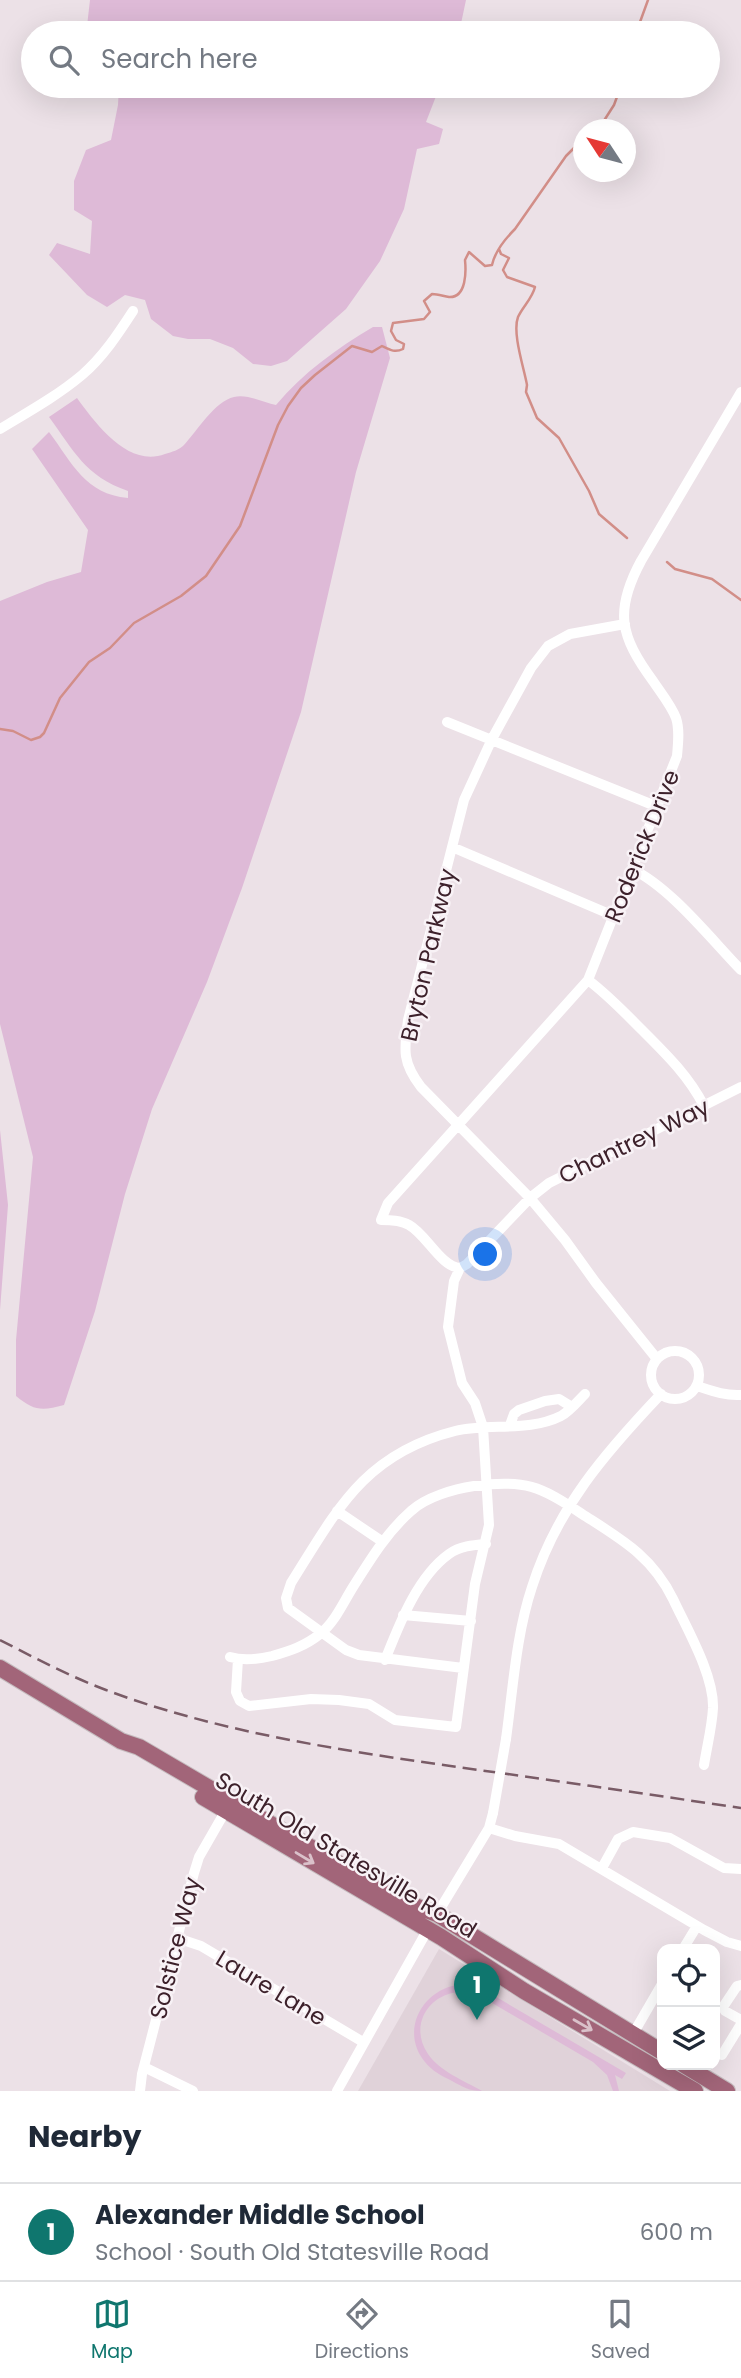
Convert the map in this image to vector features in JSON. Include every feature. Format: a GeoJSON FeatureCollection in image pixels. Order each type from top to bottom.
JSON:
{"type":"FeatureCollection","features":[{"type":"Feature","properties":{"kind":"main road","name":"South Old Statesville Road"},"geometry":{"type":"LineString","coordinates":[[0,1668],[121,1741],[139,1747],[404,1902],[437,1914],[657,2049]]}},
{"type":"Feature","properties":{"kind":"main road","name":"South Old Statesville Road"},"geometry":{"type":"LineString","coordinates":[[121,1741],[134,1756],[428,1929],[524,1991],[695,2091]]}},
{"type":"Feature","properties":{"kind":"main road"},"geometry":{"type":"LineString","coordinates":[[331,1873],[366,1886],[425,1919],[437,1914]]}},
{"type":"Feature","properties":{"kind":"main road"},"geometry":{"type":"LineString","coordinates":[[428,1929],[442,1929],[492,1958],[511,1959]]}},
{"type":"Feature","properties":{"kind":"main road"},"geometry":{"type":"LineString","coordinates":[[692,2070],[727,2091]]}},
{"type":"Feature","properties":{"kind":"street"},"geometry":{"type":"LineString","coordinates":[[0,429],[82,375],[111,345],[133,311]]}},
{"type":"Feature","properties":{"kind":"street","name":"Roderick Drive"},"geometry":{"type":"LineString","coordinates":[[460,1268],[449,1264],[409,1225],[381,1220],[388,1203],[588,980],[677,756],[676,719],[664,696],[633,651],[625,624],[624,603],[636,571],[737,407],[741,392]]}},
{"type":"Feature","properties":{"kind":"street","name":"Bryton Parkway"},"geometry":{"type":"LineString","coordinates":[[625,624],[570,634],[548,646],[531,668],[491,741],[464,800],[408,1020],[405,1043],[410,1073],[432,1100],[530,1198],[657,1359]]}},
{"type":"Feature","properties":{"kind":"street"},"geometry":{"type":"LineString","coordinates":[[447,722],[658,807]]}},
{"type":"Feature","properties":{"kind":"street"},"geometry":{"type":"LineString","coordinates":[[452,847],[614,916]]}},
{"type":"Feature","properties":{"kind":"street"},"geometry":{"type":"LineString","coordinates":[[632,869],[650,877],[741,970]]}},
{"type":"Feature","properties":{"kind":"street"},"geometry":{"type":"LineString","coordinates":[[588,980],[607,994],[681,1070],[694,1086],[704,1106]]}},
{"type":"Feature","properties":{"kind":"street","name":"Chantrey Way"},"geometry":{"type":"LineString","coordinates":[[460,1268],[467,1264],[530,1198],[549,1183],[741,1087]]}},
{"type":"Feature","properties":{"kind":"street"},"geometry":{"type":"LineString","coordinates":[[460,1268],[454,1281],[448,1326],[461,1382],[475,1403],[483,1427],[487,1484],[489,1525],[475,1584],[456,1727],[395,1720],[369,1704],[339,1700],[311,1699],[249,1706],[240,1701],[236,1692],[234,1658],[263,1658],[292,1650],[322,1633],[383,1542],[412,1509],[462,1488],[487,1484],[507,1482],[537,1487],[569,1505],[641,1553],[665,1583],[705,1666],[713,1706],[704,1765]]}},
{"type":"Feature","properties":{"kind":"street"},"geometry":{"type":"LineString","coordinates":[[670,1351],[678,1351],[692,1357],[699,1370],[697,1386],[687,1397],[679,1399],[671,1399],[661,1394],[654,1386],[651,1372],[657,1359],[670,1351]]}},
{"type":"Feature","properties":{"kind":"street"},"geometry":{"type":"LineString","coordinates":[[697,1386],[715,1392],[741,1395]]}},
{"type":"Feature","properties":{"kind":"street"},"geometry":{"type":"LineString","coordinates":[[463,1668],[385,1660],[346,1650],[288,1608],[286,1598],[291,1583],[337,1511],[369,1474],[384,1462],[420,1443],[456,1431],[538,1423],[563,1415],[585,1394]]}},
{"type":"Feature","properties":{"kind":"street"},"geometry":{"type":"LineString","coordinates":[[437,1914],[489,1828],[506,1739],[520,1637],[531,1589],[548,1545],[569,1505],[618,1439],[661,1394]]}},
{"type":"Feature","properties":{"kind":"street"},"geometry":{"type":"LineString","coordinates":[[510,1425],[519,1409],[545,1401],[559,1399],[572,1406]]}},
{"type":"Feature","properties":{"kind":"street"},"geometry":{"type":"LineString","coordinates":[[337,1511],[383,1542]]}},
{"type":"Feature","properties":{"kind":"street"},"geometry":{"type":"LineString","coordinates":[[385,1660],[403,1615],[430,1574],[449,1554],[471,1545],[485,1544]]}},
{"type":"Feature","properties":{"kind":"street"},"geometry":{"type":"LineString","coordinates":[[403,1615],[471,1621]]}},
{"type":"Feature","properties":{"kind":"street","name":"Solstice Way"},"geometry":{"type":"LineString","coordinates":[[140,2091],[198,1857],[226,1810]]}},
{"type":"Feature","properties":{"kind":"street"},"geometry":{"type":"LineString","coordinates":[[489,1828],[559,1844],[697,1926],[727,1942],[741,1946]]}},
{"type":"Feature","properties":{"kind":"street"},"geometry":{"type":"LineString","coordinates":[[602,1868],[618,1839],[633,1832],[670,1838],[724,1868],[741,1869]]}},
{"type":"Feature","properties":{"kind":"street"},"geometry":{"type":"LineString","coordinates":[[686,1944],[697,1926]]}},
{"type":"Feature","properties":{"kind":"street"},"geometry":{"type":"LineString","coordinates":[[337,2091],[428,1929]]}},
{"type":"Feature","properties":{"kind":"street","name":"Laure Lane"},"geometry":{"type":"LineString","coordinates":[[177,1938],[201,1946],[363,2042]]}},
{"type":"Feature","properties":{"kind":"street"},"geometry":{"type":"LineString","coordinates":[[722,2055],[741,2022],[723,2007],[737,1986],[741,1985]]}},
{"type":"Feature","properties":{"kind":"street"},"geometry":{"type":"LineString","coordinates":[[632,2034],[657,1992]]}},
{"type":"Feature","properties":{"kind":"street"},"geometry":{"type":"LineString","coordinates":[[144,2067],[193,2091]]}},
{"type":"Feature","properties":{"kind":"shaded area"},"geometry":{"type":"Polygon","coordinates":[[[90,0],[466,0],[462,21],[88,21],[90,0]]]}},
{"type":"Feature","properties":{"kind":"shaded area"},"geometry":{"type":"Polygon","coordinates":[[[118,98],[435,98],[426,122],[443,129],[439,144],[417,149],[404,209],[380,261],[346,309],[287,361],[271,366],[253,364],[233,348],[210,339],[173,336],[151,319],[145,300],[125,295],[107,307],[87,295],[49,255],[57,243],[90,254],[92,221],[74,210],[74,181],[86,150],[111,140],[118,98]]]}},
{"type":"Feature","properties":{"kind":"shaded area"},"geometry":{"type":"Polygon","coordinates":[[[373,327],[382,327],[390,358],[356,472],[301,712],[242,888],[207,982],[152,1109],[125,1194],[95,1311],[64,1405],[44,1409],[33,1407],[16,1396],[16,1340],[33,1157],[0,1024],[0,601],[81,572],[88,530],[32,449],[49,432],[73,466],[90,484],[113,495],[128,498],[128,491],[101,478],[82,461],[49,417],[77,398],[103,431],[126,449],[151,457],[165,454],[182,447],[213,410],[227,400],[244,397],[276,405],[321,362],[373,327]]]}},
{"type":"Feature","properties":{"kind":"shaded area"},"geometry":{"type":"Polygon","coordinates":[[[0,1130],[8,1205],[0,1310],[0,1130]]]}},
{"type":"Feature","properties":{"kind":"shaded area"},"geometry":{"type":"Polygon","coordinates":[[[439,1949],[670,2091],[358,2091],[439,1949]]]}},
{"type":"Feature","properties":{"kind":"shaded area"},"geometry":{"type":"Polygon","coordinates":[[[457,1985],[472,1985],[486,1991],[626,2073],[622,2079],[615,2075],[619,2091],[613,2091],[607,2075],[593,2062],[482,1997],[468,1992],[442,1997],[431,2005],[424,2015],[422,2040],[428,2054],[439,2066],[482,2091],[466,2088],[437,2073],[418,2050],[414,2038],[415,2026],[418,2014],[433,1995],[457,1985]]]}},
{"type":"Feature","properties":{"kind":"waterway"},"geometry":{"type":"LineString","coordinates":[[640,21],[648,0]]}},
{"type":"Feature","properties":{"kind":"waterway"},"geometry":{"type":"LineString","coordinates":[[605,119],[617,98]]}},
{"type":"Feature","properties":{"kind":"waterway"},"geometry":{"type":"LineString","coordinates":[[0,729],[13,731],[31,740],[40,737],[60,698],[89,662],[110,648],[134,623],[181,596],[206,576],[240,526],[278,425],[301,388],[352,346],[372,352],[382,346],[395,351],[403,349],[404,344],[396,340],[391,331],[393,323],[424,319],[430,312],[424,301],[432,294],[449,297],[459,293],[464,283],[465,260],[469,252],[485,266],[492,265],[501,246],[573,149]]}},
{"type":"Feature","properties":{"kind":"waterway"},"geometry":{"type":"LineString","coordinates":[[499,249],[501,254],[509,258],[503,270],[507,277],[535,287],[518,317],[516,332],[527,385],[526,392],[537,418],[559,438],[599,514],[627,538]]}},
{"type":"Feature","properties":{"kind":"waterway"},"geometry":{"type":"LineString","coordinates":[[667,562],[675,569],[712,579],[741,600]]}},
{"type":"Feature","properties":{"kind":"railway"},"geometry":{"type":"LineString","coordinates":[[0,1640],[65,1673],[148,1705],[279,1738],[368,1754],[741,1808]]}},
{"type":"Feature","properties":{"kind":"place","name":"Alexander Middle School"},"geometry":{"type":"Point","coordinates":[477,2020]}}]}
